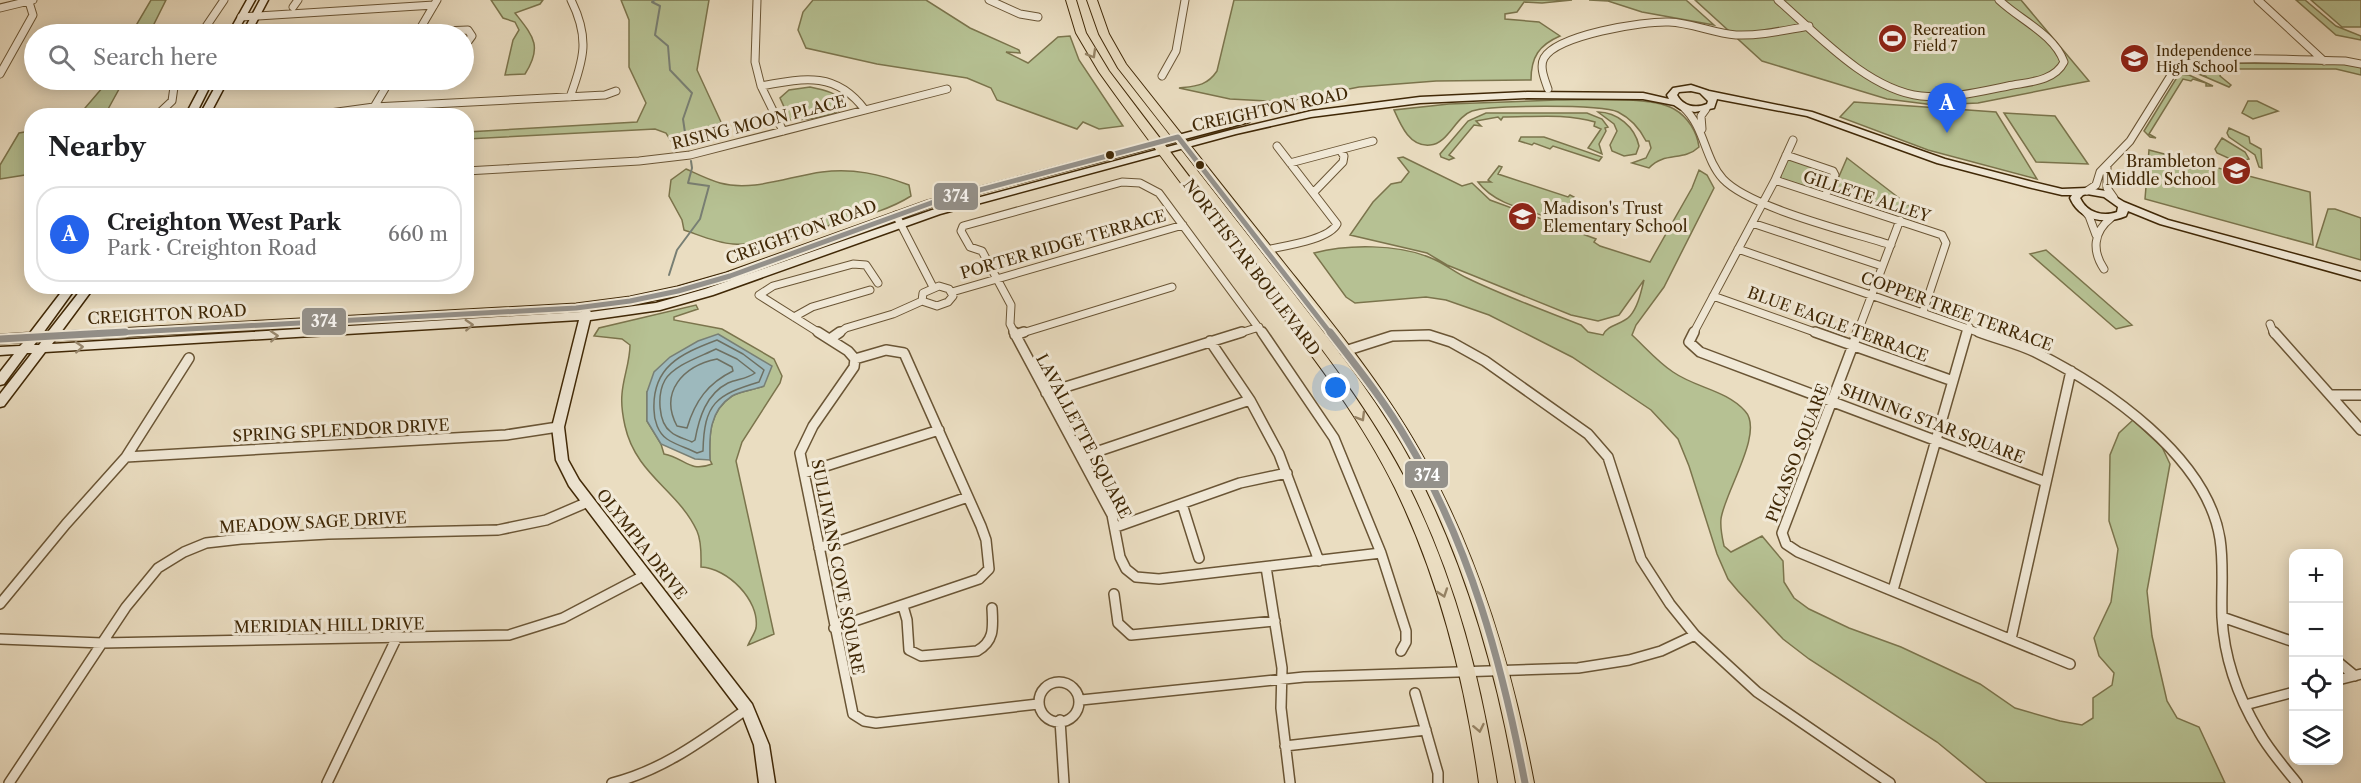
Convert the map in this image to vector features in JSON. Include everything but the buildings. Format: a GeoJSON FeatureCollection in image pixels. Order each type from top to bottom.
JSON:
{"type":"FeatureCollection","features":[{"type":"Feature","properties":{"kind":"main road","name":"NORTHSTAR BOULEVARD"},"geometry":{"type":"LineString","coordinates":[[1071,0],[1081,33],[1095,59],[1331,372],[1358,411],[1402,488],[1429,553],[1452,618],[1467,673],[1488,783]]}},
{"type":"Feature","properties":{"kind":"main road","name":"NORTHSTAR BOULEVARD"},"geometry":{"type":"LineString","coordinates":[[1092,0],[1097,21],[1113,53],[1345,351],[1387,408],[1420,464],[1453,530],[1483,611],[1501,672],[1525,783]]}},
{"type":"Feature","properties":{"kind":"street"},"geometry":{"type":"LineString","coordinates":[[208,24],[224,0]]}},
{"type":"Feature","properties":{"kind":"street"},"geometry":{"type":"LineString","coordinates":[[238,24],[251,0]]}},
{"type":"Feature","properties":{"kind":"street"},"geometry":{"type":"LineString","coordinates":[[252,24],[264,0]]}},
{"type":"Feature","properties":{"kind":"street"},"geometry":{"type":"LineString","coordinates":[[293,7],[298,0]]}},
{"type":"Feature","properties":{"kind":"street"},"geometry":{"type":"LineString","coordinates":[[377,8],[382,0]]}},
{"type":"Feature","properties":{"kind":"street"},"geometry":{"type":"LineString","coordinates":[[570,97],[584,62],[586,42],[582,21],[571,0]]}},
{"type":"Feature","properties":{"kind":"street"},"geometry":{"type":"LineString","coordinates":[[757,0],[754,54],[761,86],[783,131]]}},
{"type":"Feature","properties":{"kind":"street"},"geometry":{"type":"LineString","coordinates":[[989,0],[1020,14],[1038,17]]}},
{"type":"Feature","properties":{"kind":"street"},"geometry":{"type":"LineString","coordinates":[[1162,75],[1168,70],[1172,59],[1185,0]]}},
{"type":"Feature","properties":{"kind":"street"},"geometry":{"type":"LineString","coordinates":[[1778,0],[1874,80],[1916,95],[1944,97],[2043,79],[2062,70],[2065,59],[2060,50],[2016,16],[2000,0]]}},
{"type":"Feature","properties":{"kind":"street"},"geometry":{"type":"LineString","coordinates":[[2258,0],[2324,61]]}},
{"type":"Feature","properties":{"kind":"street"},"geometry":{"type":"LineString","coordinates":[[0,8],[31,1],[33,15],[28,24]]}},
{"type":"Feature","properties":{"kind":"street"},"geometry":{"type":"LineString","coordinates":[[242,17],[436,3]]}},
{"type":"Feature","properties":{"kind":"street"},"geometry":{"type":"LineString","coordinates":[[423,24],[436,3]]}},
{"type":"Feature","properties":{"kind":"street"},"geometry":{"type":"LineString","coordinates":[[1548,89],[1542,70],[1544,58],[1555,48],[1576,38],[1660,21],[1681,23],[1721,33],[1745,35],[1809,26]]}},
{"type":"Feature","properties":{"kind":"street"},"geometry":{"type":"LineString","coordinates":[[0,74],[24,31]]}},
{"type":"Feature","properties":{"kind":"street"},"geometry":{"type":"LineString","coordinates":[[2104,269],[2097,260],[2096,236],[2089,216],[2075,198],[2096,185],[2100,172],[2130,141],[2173,72],[2180,66],[2206,60],[2324,61],[2361,64]]}},
{"type":"Feature","properties":{"kind":"street"},"geometry":{"type":"LineString","coordinates":[[761,86],[792,80],[831,82],[853,93],[865,110]]}},
{"type":"Feature","properties":{"kind":"street","name":"RISING MOON PLACE"},"geometry":{"type":"LineString","coordinates":[[474,171],[659,159],[720,148],[947,89]]}},
{"type":"Feature","properties":{"kind":"street","name":"CREIGHTON ROAD"},"geometry":{"type":"LineString","coordinates":[[0,351],[656,307],[709,292],[899,219],[1288,110],[1356,99],[1469,89],[1548,89],[1639,96],[1695,110],[1725,103],[1753,103]]}},
{"type":"Feature","properties":{"kind":"street"},"geometry":{"type":"LineString","coordinates":[[1679,89],[1672,95],[1689,111],[1702,132],[1711,159],[1723,179],[1744,195],[1762,203],[1891,244]]}},
{"type":"Feature","properties":{"kind":"street","name":"CREIGHTON ROAD"},"geometry":{"type":"LineString","coordinates":[[1639,96],[1679,89],[1697,89],[1708,94],[1809,114],[1910,151],[2062,192],[2101,193],[2164,222],[2361,276]]}},
{"type":"Feature","properties":{"kind":"street"},"geometry":{"type":"LineString","coordinates":[[165,108],[172,101],[174,90]]}},
{"type":"Feature","properties":{"kind":"street"},"geometry":{"type":"LineString","coordinates":[[194,108],[203,90]]}},
{"type":"Feature","properties":{"kind":"street"},"geometry":{"type":"LineString","coordinates":[[208,108],[218,90]]}},
{"type":"Feature","properties":{"kind":"street"},"geometry":{"type":"LineString","coordinates":[[374,107],[384,90]]}},
{"type":"Feature","properties":{"kind":"street"},"geometry":{"type":"LineString","coordinates":[[367,108],[605,95],[616,91]]}},
{"type":"Feature","properties":{"kind":"street","name":"CREIGHTON ROAD"},"geometry":{"type":"LineString","coordinates":[[1181,141],[1286,119],[1385,103],[1461,97],[1601,94]]}},
{"type":"Feature","properties":{"kind":"street"},"geometry":{"type":"LineString","coordinates":[[1702,132],[1701,116],[1713,100],[1708,94]]}},
{"type":"Feature","properties":{"kind":"street","name":"SHINING STAR SQUARE"},"geometry":{"type":"LineString","coordinates":[[1793,140],[1775,180],[1689,342],[1694,348],[2046,482]]}},
{"type":"Feature","properties":{"kind":"street"},"geometry":{"type":"LineString","coordinates":[[1290,163],[1373,141]]}},
{"type":"Feature","properties":{"kind":"street"},"geometry":{"type":"LineString","coordinates":[[1266,250],[1325,235],[1334,230],[1337,224],[1277,146]]}},
{"type":"Feature","properties":{"kind":"street"},"geometry":{"type":"LineString","coordinates":[[1314,192],[1343,162],[1344,156],[1340,150]]}},
{"type":"Feature","properties":{"kind":"street"},"geometry":{"type":"LineString","coordinates":[[1786,155],[1833,171],[1835,175],[1825,196]]}},
{"type":"Feature","properties":{"kind":"street"},"geometry":{"type":"LineString","coordinates":[[2096,236],[2102,225],[2123,211],[2107,188],[2107,167]]}},
{"type":"Feature","properties":{"kind":"street","name":"GILLETE ALLEY"},"geometry":{"type":"LineString","coordinates":[[1775,180],[1942,235],[1946,243],[1923,312]]}},
{"type":"Feature","properties":{"kind":"street","name":"LAVALLETTE SQUARE"},"geometry":{"type":"LineString","coordinates":[[1183,225],[1160,193],[1140,183],[1122,182],[968,224],[961,231],[970,247],[982,252],[1013,308],[1010,324],[1116,527],[1124,566],[1131,574],[1143,579],[1381,553]]}},
{"type":"Feature","properties":{"kind":"street","name":"CREIGHTON ROAD"},"geometry":{"type":"LineString","coordinates":[[2028,184],[2097,216],[2164,222]]}},
{"type":"Feature","properties":{"kind":"street"},"geometry":{"type":"LineString","coordinates":[[899,219],[933,287]]}},
{"type":"Feature","properties":{"kind":"street","name":"PICASSO SQUARE"},"geometry":{"type":"LineString","coordinates":[[1900,220],[1782,533],[1786,544],[1798,552],[2070,664]]}},
{"type":"Feature","properties":{"kind":"street"},"geometry":{"type":"LineString","coordinates":[[1752,223],[1882,266]]}},
{"type":"Feature","properties":{"kind":"street"},"geometry":{"type":"LineString","coordinates":[[1183,225],[1259,327],[1315,406],[1334,438],[1381,553],[1407,631],[1406,642],[1401,651]]}},
{"type":"Feature","properties":{"kind":"street","name":"PORTER RIDGE TERRACE"},"geometry":{"type":"LineString","coordinates":[[952,292],[1183,225]]}},
{"type":"Feature","properties":{"kind":"street","name":"COPPER TREE TERRACE"},"geometry":{"type":"LineString","coordinates":[[1738,249],[2033,351],[2101,389],[2127,407],[2153,430],[2191,473],[2212,512],[2220,538],[2223,571],[2222,617],[2229,669],[2259,733],[2297,783]]}},
{"type":"Feature","properties":{"kind":"street"},"geometry":{"type":"LineString","coordinates":[[834,628],[979,579],[989,569],[986,540],[904,353],[886,350],[855,359],[848,351],[830,339],[759,295],[773,286],[853,264],[866,265],[878,283]]}},
{"type":"Feature","properties":{"kind":"street"},"geometry":{"type":"LineString","coordinates":[[945,286],[952,292],[951,300],[942,306],[930,306],[922,301],[923,293],[933,287],[945,286]]}},
{"type":"Feature","properties":{"kind":"street"},"geometry":{"type":"LineString","coordinates":[[1015,335],[1172,287]]}},
{"type":"Feature","properties":{"kind":"street"},"geometry":{"type":"LineString","coordinates":[[794,317],[812,307],[870,290]]}},
{"type":"Feature","properties":{"kind":"street"},"geometry":{"type":"LineString","coordinates":[[0,381],[66,294]]}},
{"type":"Feature","properties":{"kind":"street"},"geometry":{"type":"LineString","coordinates":[[0,403],[84,294]]}},
{"type":"Feature","properties":{"kind":"street","name":"BLUE EAGLE TERRACE"},"geometry":{"type":"LineString","coordinates":[[1713,296],[1953,381]]}},
{"type":"Feature","properties":{"kind":"street"},"geometry":{"type":"LineString","coordinates":[[830,339],[846,328],[893,314],[922,301]]}},
{"type":"Feature","properties":{"kind":"street","name":"CREIGHTON ROAD"},"geometry":{"type":"LineString","coordinates":[[0,339],[586,313]]}},
{"type":"Feature","properties":{"kind":"street","name":"OLYMPIA DRIVE"},"geometry":{"type":"LineString","coordinates":[[586,313],[558,428],[559,447],[567,472],[747,710],[758,732],[766,760],[767,783]]}},
{"type":"Feature","properties":{"kind":"street"},"geometry":{"type":"LineString","coordinates":[[2270,324],[2275,335],[2361,430]]}},
{"type":"Feature","properties":{"kind":"street"},"geometry":{"type":"LineString","coordinates":[[1046,393],[1259,327]]}},
{"type":"Feature","properties":{"kind":"street"},"geometry":{"type":"LineString","coordinates":[[1893,590],[1969,327]]}},
{"type":"Feature","properties":{"kind":"street"},"geometry":{"type":"LineString","coordinates":[[1345,351],[1392,336],[1429,335],[1451,342],[1485,361],[1588,434],[1608,457],[1641,559],[1670,604],[1695,635],[1757,692],[1890,783]]}},
{"type":"Feature","properties":{"kind":"street"},"geometry":{"type":"LineString","coordinates":[[1210,341],[1250,400],[1287,473],[1319,561]]}},
{"type":"Feature","properties":{"kind":"street"},"geometry":{"type":"LineString","coordinates":[[0,604],[66,524],[126,457],[189,358]]}},
{"type":"Feature","properties":{"kind":"street","name":"SULLIVANS COVE SQUARE"},"geometry":{"type":"LineString","coordinates":[[855,359],[854,367],[803,443],[800,453],[853,714],[864,721],[876,723],[1038,704]]}},
{"type":"Feature","properties":{"kind":"street"},"geometry":{"type":"LineString","coordinates":[[2011,639],[2071,371]]}},
{"type":"Feature","properties":{"kind":"street"},"geometry":{"type":"LineString","coordinates":[[2330,395],[2361,395]]}},
{"type":"Feature","properties":{"kind":"street"},"geometry":{"type":"LineString","coordinates":[[1081,457],[1250,400]]}},
{"type":"Feature","properties":{"kind":"street","name":"SPRING SPLENDOR DRIVE"},"geometry":{"type":"LineString","coordinates":[[126,457],[506,435],[558,428]]}},
{"type":"Feature","properties":{"kind":"street"},"geometry":{"type":"LineString","coordinates":[[804,473],[939,430]]}},
{"type":"Feature","properties":{"kind":"street"},"geometry":{"type":"LineString","coordinates":[[1116,527],[1240,483],[1287,473]]}},
{"type":"Feature","properties":{"kind":"street"},"geometry":{"type":"LineString","coordinates":[[819,548],[968,497]]}},
{"type":"Feature","properties":{"kind":"street","name":"MEADOW SAGE DRIVE"},"geometry":{"type":"LineString","coordinates":[[9,783],[126,607],[158,568],[172,558],[206,543],[328,534],[498,530],[546,520],[588,502]]}},
{"type":"Feature","properties":{"kind":"street"},"geometry":{"type":"LineString","coordinates":[[1182,504],[1199,558]]}},
{"type":"Feature","properties":{"kind":"street"},"geometry":{"type":"LineString","coordinates":[[1266,567],[1275,621],[1290,783]]}},
{"type":"Feature","properties":{"kind":"street","name":"MERIDIAN HILL DRIVE"},"geometry":{"type":"LineString","coordinates":[[0,639],[102,643],[485,637],[531,631],[570,618],[645,575]]}},
{"type":"Feature","properties":{"kind":"street"},"geometry":{"type":"LineString","coordinates":[[1114,594],[1117,623],[1121,630],[1131,634],[1275,621]]}},
{"type":"Feature","properties":{"kind":"street"},"geometry":{"type":"LineString","coordinates":[[903,606],[907,620],[909,650],[921,656],[977,651],[985,648],[992,636],[992,608]]}},
{"type":"Feature","properties":{"kind":"street"},"geometry":{"type":"LineString","coordinates":[[2222,617],[2289,640]]}},
{"type":"Feature","properties":{"kind":"street"},"geometry":{"type":"LineString","coordinates":[[1081,700],[1281,679],[1501,672],[1601,665],[1661,651],[1695,635]]}},
{"type":"Feature","properties":{"kind":"street"},"geometry":{"type":"LineString","coordinates":[[327,783],[396,639]]}},
{"type":"Feature","properties":{"kind":"street"},"geometry":{"type":"LineString","coordinates":[[2343,665],[2358,675]]}},
{"type":"Feature","properties":{"kind":"street"},"geometry":{"type":"LineString","coordinates":[[2343,679],[2358,675]]}},
{"type":"Feature","properties":{"kind":"street"},"geometry":{"type":"LineString","coordinates":[[1054,684],[1069,685],[1075,688],[1081,700],[1077,711],[1072,716],[1060,720],[1043,714],[1038,704],[1043,692],[1054,684]]}},
{"type":"Feature","properties":{"kind":"street"},"geometry":{"type":"LineString","coordinates":[[1415,693],[1438,773],[1438,783]]}},
{"type":"Feature","properties":{"kind":"street"},"geometry":{"type":"LineString","coordinates":[[2245,705],[2289,693]]}},
{"type":"Feature","properties":{"kind":"street"},"geometry":{"type":"LineString","coordinates":[[612,783],[642,779],[747,710]]}},
{"type":"Feature","properties":{"kind":"street"},"geometry":{"type":"LineString","coordinates":[[1060,720],[1064,783]]}},
{"type":"Feature","properties":{"kind":"street"},"geometry":{"type":"LineString","coordinates":[[1285,746],[1426,730]]}},
{"type":"Feature","properties":{"kind":"green space"},"geometry":{"type":"Polygon","coordinates":[[[151,0],[166,0],[154,24],[137,24],[151,0]]]}},
{"type":"Feature","properties":{"kind":"green space"},"geometry":{"type":"Polygon","coordinates":[[[491,0],[543,0],[540,4],[515,13],[527,28],[534,42],[534,56],[525,74],[505,75],[513,40],[519,30],[515,22],[503,18],[491,0]]]}},
{"type":"Feature","properties":{"kind":"green space"},"geometry":{"type":"Polygon","coordinates":[[[621,0],[709,0],[697,70],[721,122],[710,131],[698,136],[671,141],[666,133],[655,129],[474,139],[474,132],[637,122],[646,103],[629,67],[629,20],[621,0]]]}},
{"type":"Feature","properties":{"kind":"green space"},"geometry":{"type":"Polygon","coordinates":[[[813,0],[926,0],[970,28],[1019,50],[1020,53],[1006,52],[1028,63],[1058,37],[1070,36],[1079,60],[1123,126],[1099,129],[1083,122],[1077,129],[997,100],[991,88],[967,78],[877,64],[806,48],[798,30],[803,12],[813,0]]]}},
{"type":"Feature","properties":{"kind":"green space"},"geometry":{"type":"Polygon","coordinates":[[[1234,0],[1572,0],[1524,2],[1517,12],[1505,14],[1505,19],[1539,22],[1560,36],[1547,43],[1538,53],[1531,72],[1531,80],[1436,81],[1359,87],[1284,102],[1230,99],[1179,88],[1196,86],[1205,82],[1217,71],[1234,0]]]}},
{"type":"Feature","properties":{"kind":"green space"},"geometry":{"type":"Polygon","coordinates":[[[1589,0],[1686,0],[1714,25],[1642,12],[1608,1],[1589,0]]]}},
{"type":"Feature","properties":{"kind":"green space"},"geometry":{"type":"Polygon","coordinates":[[[1695,0],[2021,0],[2089,81],[1978,103],[1934,105],[1887,99],[1762,61],[1695,0]]]}},
{"type":"Feature","properties":{"kind":"green space"},"geometry":{"type":"Polygon","coordinates":[[[2296,0],[2305,0],[2336,26],[2361,36],[2361,40],[2336,35],[2296,0]]]}},
{"type":"Feature","properties":{"kind":"green space"},"geometry":{"type":"Polygon","coordinates":[[[2311,0],[2361,0],[2361,27],[2342,27],[2311,0]]]}},
{"type":"Feature","properties":{"kind":"green space"},"geometry":{"type":"Polygon","coordinates":[[[2213,63],[2348,64],[2361,66],[2361,75],[2336,69],[2222,69],[2220,76],[2231,85],[2229,87],[2189,68],[2213,63]]]}},
{"type":"Feature","properties":{"kind":"green space"},"geometry":{"type":"Polygon","coordinates":[[[2179,74],[2189,75],[2213,86],[2206,86],[2206,83],[2193,79],[2191,81],[2183,79],[2149,134],[2156,138],[2150,137],[2144,131],[2179,74]]]}},
{"type":"Feature","properties":{"kind":"green space"},"geometry":{"type":"Polygon","coordinates":[[[810,87],[836,95],[848,105],[828,115],[790,120],[780,98],[789,90],[810,87]]]}},
{"type":"Feature","properties":{"kind":"green space"},"geometry":{"type":"Polygon","coordinates":[[[100,90],[119,90],[109,108],[85,108],[100,90]]]}},
{"type":"Feature","properties":{"kind":"green space"},"geometry":{"type":"Polygon","coordinates":[[[1635,100],[1664,105],[1679,112],[1688,121],[1694,130],[1699,147],[1693,152],[1661,160],[1649,168],[1632,163],[1646,158],[1651,148],[1649,141],[1646,141],[1634,124],[1622,114],[1608,109],[1545,106],[1500,107],[1472,111],[1466,114],[1442,140],[1423,145],[1407,134],[1394,110],[1449,104],[1635,100]]]}},
{"type":"Feature","properties":{"kind":"green space"},"geometry":{"type":"Polygon","coordinates":[[[2248,101],[2257,101],[2278,111],[2253,119],[2242,113],[2248,101]]]}},
{"type":"Feature","properties":{"kind":"green space"},"geometry":{"type":"Polygon","coordinates":[[[1854,102],[1996,112],[2037,179],[1928,150],[1840,117],[1854,102]]]}},
{"type":"Feature","properties":{"kind":"green space"},"geometry":{"type":"Polygon","coordinates":[[[1598,112],[1612,115],[1629,127],[1639,146],[1636,154],[1624,156],[1612,151],[1610,145],[1617,131],[1614,124],[1598,112]]]}},
{"type":"Feature","properties":{"kind":"green space"},"geometry":{"type":"Polygon","coordinates":[[[1486,113],[1587,113],[1602,119],[1608,127],[1605,128],[1606,131],[1599,144],[1602,154],[1588,148],[1601,129],[1594,126],[1595,122],[1573,117],[1538,116],[1503,117],[1501,120],[1498,117],[1476,121],[1481,126],[1474,125],[1449,155],[1454,158],[1449,160],[1441,157],[1440,154],[1468,121],[1486,113]]]}},
{"type":"Feature","properties":{"kind":"green space"},"geometry":{"type":"Polygon","coordinates":[[[2004,113],[2055,116],[2088,164],[2036,162],[2004,113]]]}},
{"type":"Feature","properties":{"kind":"green space"},"geometry":{"type":"Polygon","coordinates":[[[2229,128],[2249,137],[2250,143],[2261,149],[2262,168],[2259,167],[2255,155],[2229,137],[2227,133],[2229,128]]]}},
{"type":"Feature","properties":{"kind":"green space"},"geometry":{"type":"Polygon","coordinates":[[[24,132],[24,175],[0,179],[0,165],[19,133],[24,132]]]}},
{"type":"Feature","properties":{"kind":"green space"},"geometry":{"type":"Polygon","coordinates":[[[1521,137],[1544,137],[1602,157],[1599,161],[1553,146],[1550,149],[1534,143],[1532,145],[1519,141],[1521,137]]]}},
{"type":"Feature","properties":{"kind":"green space"},"geometry":{"type":"Polygon","coordinates":[[[2222,138],[2245,152],[2249,159],[2237,162],[2217,153],[2215,149],[2222,138]]]}},
{"type":"Feature","properties":{"kind":"green space"},"geometry":{"type":"Polygon","coordinates":[[[2149,150],[2310,192],[2313,245],[2145,199],[2149,150]]]}},
{"type":"Feature","properties":{"kind":"green space"},"geometry":{"type":"Polygon","coordinates":[[[1403,157],[1462,186],[1472,183],[1490,200],[1596,239],[1594,242],[1600,246],[1650,262],[1692,188],[1699,170],[1707,175],[1714,188],[1664,287],[1636,325],[1632,335],[1673,372],[1729,398],[1745,411],[1750,421],[1747,448],[1721,519],[1724,546],[1731,552],[1762,536],[1783,561],[1784,582],[1794,598],[1809,609],[1849,628],[1901,647],[1980,684],[2015,708],[2082,725],[2093,718],[2093,698],[2112,685],[2114,673],[2099,656],[2094,638],[2111,602],[2118,549],[2109,521],[2110,455],[2119,433],[2133,420],[2162,447],[2170,464],[2147,591],[2152,636],[2167,701],[2177,718],[2199,727],[2225,783],[1987,783],[1937,742],[1809,659],[1783,639],[1728,579],[1717,554],[1678,439],[1651,410],[1572,357],[1489,315],[1446,300],[1426,297],[1355,303],[1346,297],[1314,253],[1342,248],[1373,247],[1418,253],[1495,291],[1581,325],[1588,332],[1603,335],[1605,331],[1630,316],[1637,304],[1644,280],[1619,315],[1598,321],[1571,315],[1447,265],[1427,253],[1350,235],[1373,202],[1391,184],[1401,182],[1409,172],[1398,158],[1403,157]]]}},
{"type":"Feature","properties":{"kind":"green space"},"geometry":{"type":"Polygon","coordinates":[[[1847,158],[1925,218],[1834,188],[1847,158]]]}},
{"type":"Feature","properties":{"kind":"green space"},"geometry":{"type":"Polygon","coordinates":[[[1790,159],[1827,171],[1828,174],[1821,188],[1813,189],[1782,179],[1780,176],[1785,161],[1790,159]]]}},
{"type":"Feature","properties":{"kind":"green space"},"geometry":{"type":"Polygon","coordinates":[[[1499,166],[1502,167],[1498,174],[1574,197],[1566,209],[1562,208],[1554,219],[1513,206],[1493,196],[1478,182],[1491,182],[1488,180],[1499,166]]]}},
{"type":"Feature","properties":{"kind":"green space"},"geometry":{"type":"Polygon","coordinates":[[[686,169],[720,183],[745,186],[822,172],[856,171],[909,185],[911,196],[880,211],[790,237],[768,242],[727,243],[684,230],[682,220],[669,196],[671,180],[686,169]]]}},
{"type":"Feature","properties":{"kind":"green space"},"geometry":{"type":"Polygon","coordinates":[[[2328,209],[2335,209],[2361,218],[2361,260],[2316,247],[2328,209]]]}},
{"type":"Feature","properties":{"kind":"green space"},"geometry":{"type":"Polygon","coordinates":[[[2046,250],[2132,325],[2116,329],[2030,254],[2046,250]]]}},
{"type":"Feature","properties":{"kind":"green space"},"geometry":{"type":"Polygon","coordinates":[[[696,305],[698,309],[674,317],[674,320],[722,329],[774,359],[782,376],[780,383],[742,442],[736,461],[774,634],[748,645],[756,628],[753,607],[740,587],[731,579],[711,569],[701,567],[700,540],[689,517],[638,457],[630,443],[622,406],[630,345],[622,339],[594,336],[599,328],[696,305]],[[764,386],[647,392],[647,421],[661,444],[664,454],[692,466],[712,464],[710,433],[719,409],[732,396],[764,386]]]}},
{"type":"Feature","properties":{"kind":"water"},"geometry":{"type":"Polygon","coordinates":[[[718,334],[772,366],[764,386],[736,394],[724,402],[712,425],[710,460],[695,459],[661,444],[647,421],[647,392],[654,372],[670,357],[698,341],[718,334]]]}},
{"type":"Feature","properties":{"kind":"waterway"},"geometry":{"type":"LineString","coordinates":[[655,0],[652,2],[660,6],[655,35],[668,46],[670,70],[692,93],[683,119],[687,146]]}},
{"type":"Feature","properties":{"kind":"waterway"},"geometry":{"type":"LineString","coordinates":[[669,275],[677,250],[700,219],[709,186],[688,183],[692,168],[691,161]]}},
{"type":"Feature","properties":{"kind":"transit line","name":"374"},"geometry":{"type":"LineString","coordinates":[[0,339],[576,308],[630,301],[678,291],[730,276],[931,203],[1178,137],[1369,383],[1396,421],[1430,481],[1449,522],[1482,607],[1506,694],[1525,783]]}},
{"type":"Feature","properties":{"kind":"place","name":"Recreation Field 7"},"geometry":{"type":"Point","coordinates":[1892,38]}},
{"type":"Feature","properties":{"kind":"place","name":"Independence High School"},"geometry":{"type":"Point","coordinates":[2135,59]}},
{"type":"Feature","properties":{"kind":"place","name":"Creighton West Park"},"geometry":{"type":"Point","coordinates":[1947,133]}},
{"type":"Feature","properties":{"kind":"place","name":"Brambleton Middle School"},"geometry":{"type":"Point","coordinates":[2237,170]}},
{"type":"Feature","properties":{"kind":"place","name":"Madison's Trust Elementary School"},"geometry":{"type":"Point","coordinates":[1522,217]}}]}
